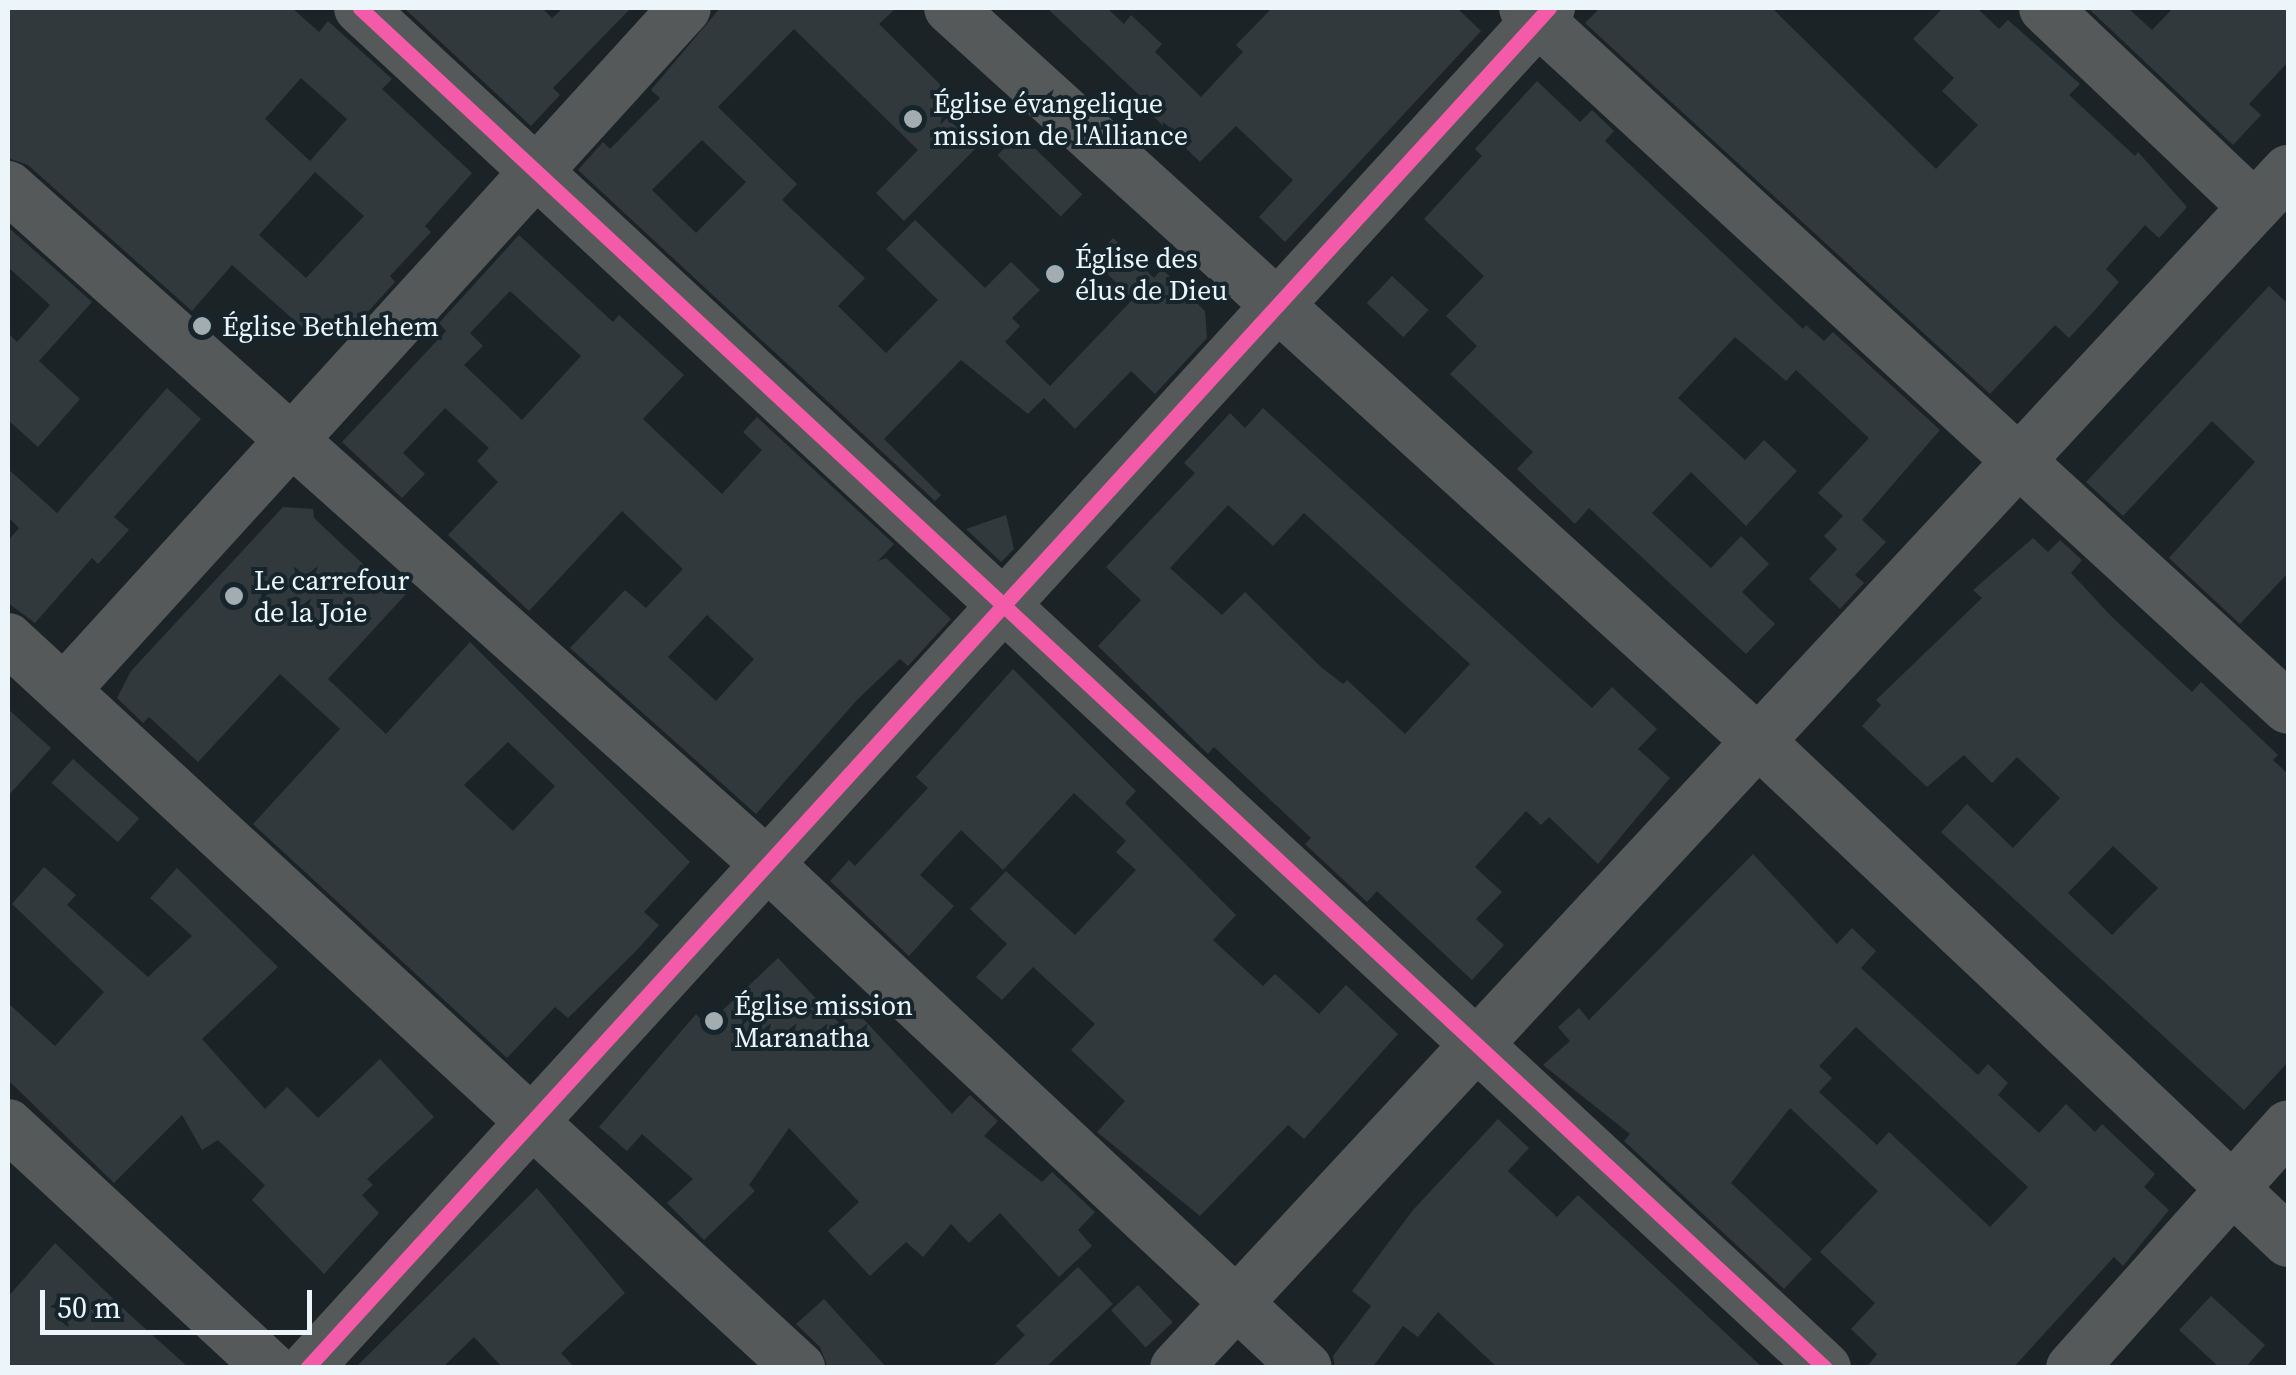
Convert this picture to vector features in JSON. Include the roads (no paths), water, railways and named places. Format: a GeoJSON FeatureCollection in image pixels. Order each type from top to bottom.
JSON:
{"type":"FeatureCollection","features":[{"type":"Feature","properties":{"kind":"street"},"geometry":{"type":"LineString","coordinates":[[360,8],[1826,1368]]}},
{"type":"Feature","properties":{"kind":"street"},"geometry":{"type":"LineString","coordinates":[[64,690],[290,437],[540,171],[685,8]]}},
{"type":"Feature","properties":{"kind":"street"},"geometry":{"type":"LineString","coordinates":[[950,8],[1756,740],[2288,1242]]}},
{"type":"Feature","properties":{"kind":"street"},"geometry":{"type":"LineString","coordinates":[[1176,1368],[2018,456],[2272,189],[2045,8]]}},
{"type":"Feature","properties":{"kind":"street"},"geometry":{"type":"LineString","coordinates":[[307,1368],[537,1123],[766,863],[1005,609],[1280,307],[1537,12],[2288,708]]}},
{"type":"Feature","properties":{"kind":"street"},"geometry":{"type":"LineString","coordinates":[[8,188],[766,863],[1306,1368]]}},
{"type":"Feature","properties":{"kind":"street"},"geometry":{"type":"LineString","coordinates":[[8,640],[799,1368]]}},
{"type":"Feature","properties":{"kind":"street"},"geometry":{"type":"LineString","coordinates":[[8,1125],[270,1368]]}},
{"type":"Feature","properties":{"kind":"street"},"geometry":{"type":"LineString","coordinates":[[2072,1368],[2288,1126]]}},
{"type":"Feature","properties":{"kind":"place","name":"Église évangelique mission de l'Alliance"},"geometry":{"type":"Point","coordinates":[913,119]}},
{"type":"Feature","properties":{"kind":"place","name":"Église des élus de Dieu"},"geometry":{"type":"Point","coordinates":[1055,274]}},
{"type":"Feature","properties":{"kind":"place","name":"Église Bethlehem"},"geometry":{"type":"Point","coordinates":[202,326]}},
{"type":"Feature","properties":{"kind":"place","name":"Le carrefour de la Joie"},"geometry":{"type":"Point","coordinates":[234,596]}},
{"type":"Feature","properties":{"kind":"place","name":"Église mission Maranatha"},"geometry":{"type":"Point","coordinates":[714,1021]}}]}
